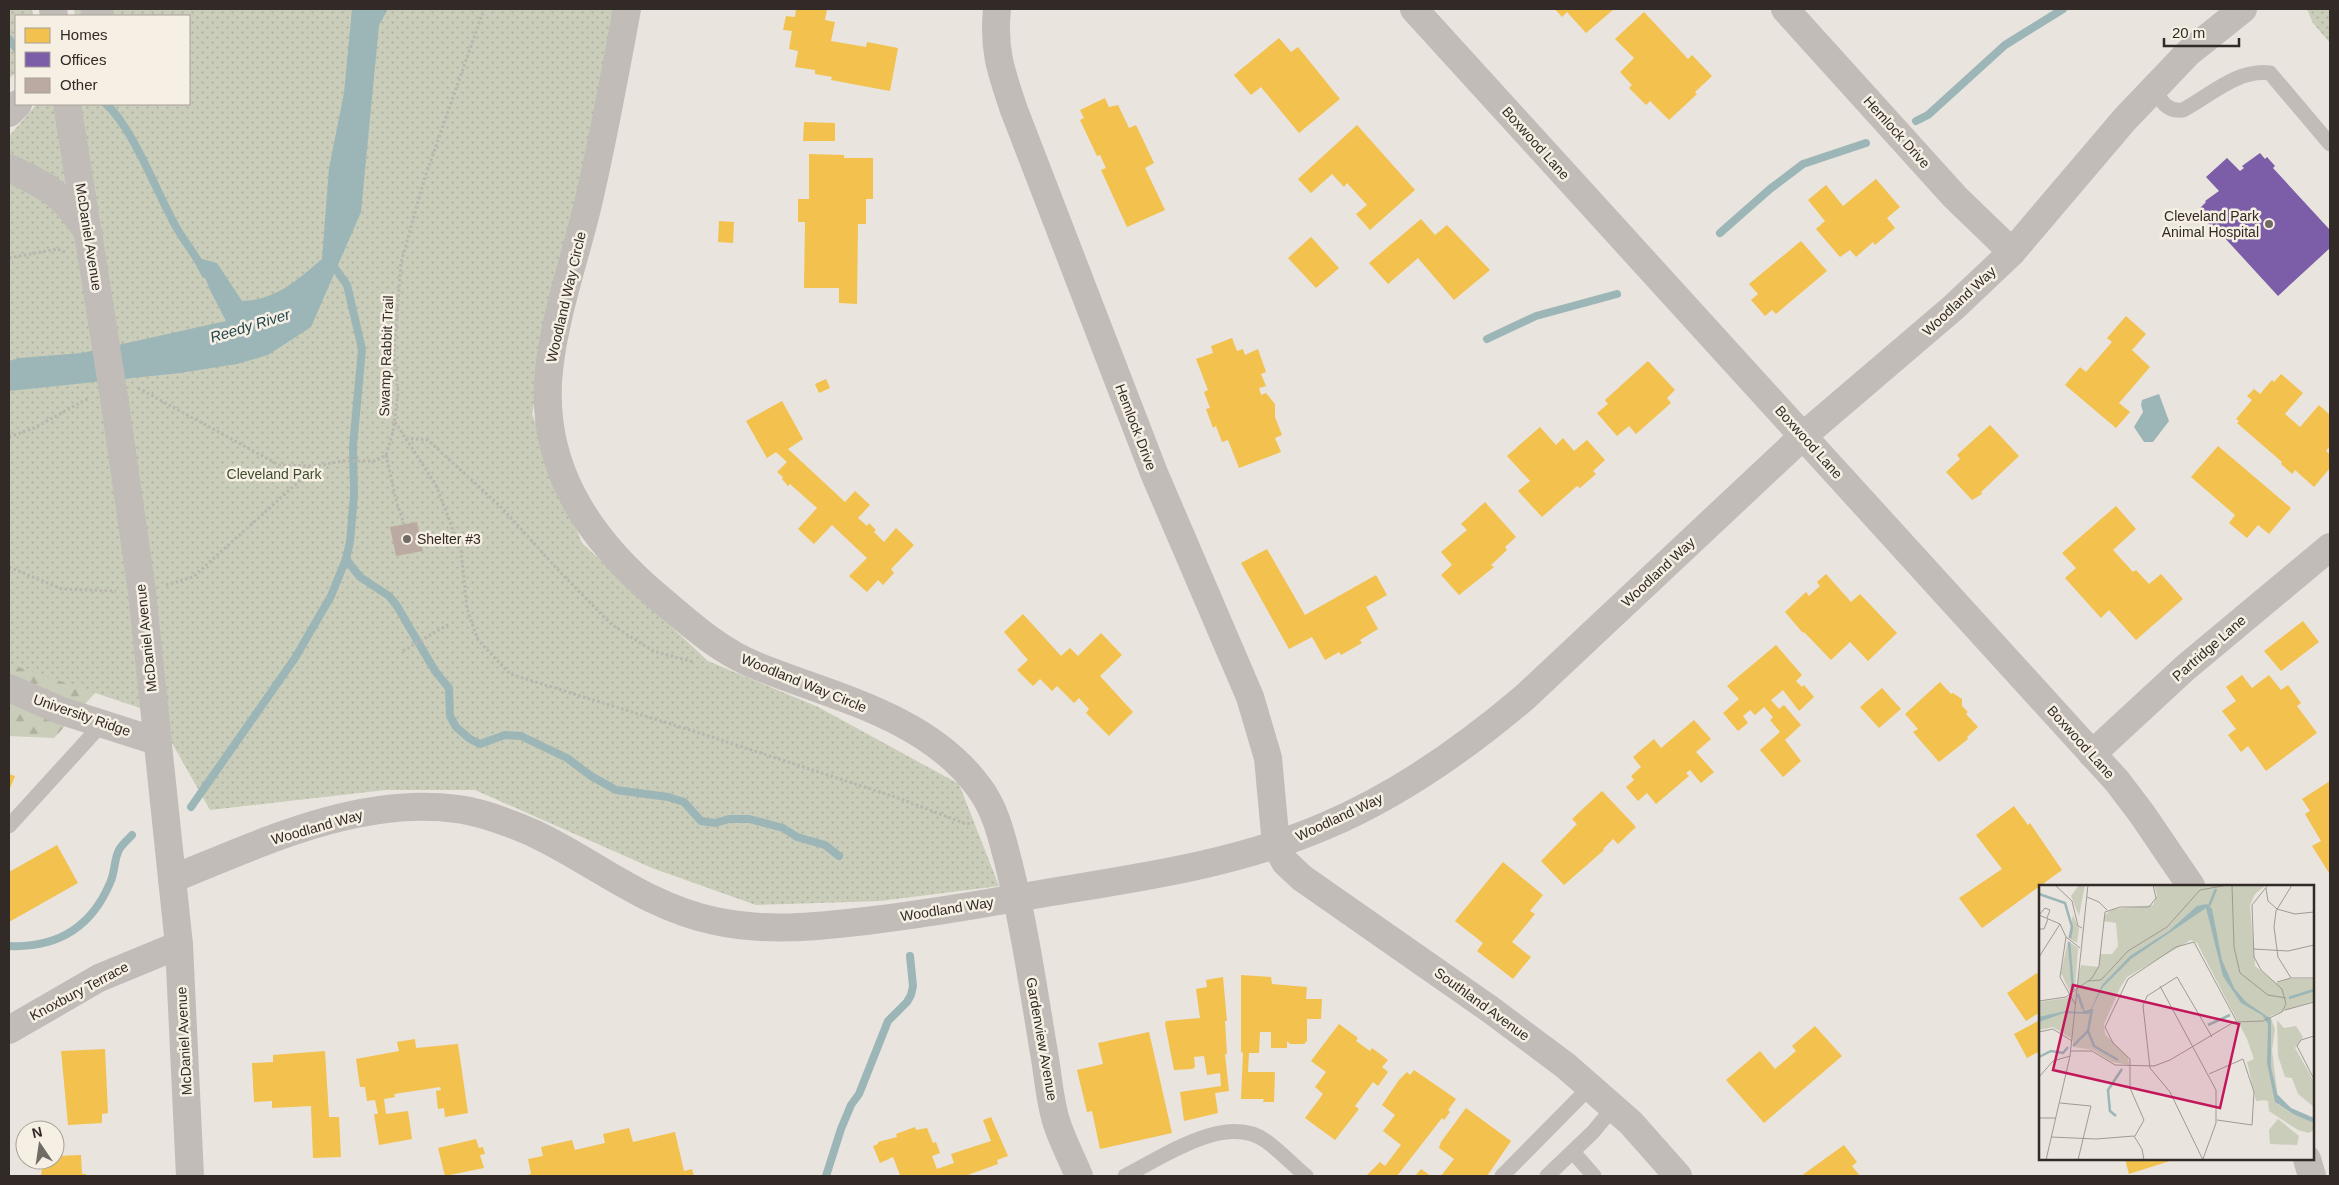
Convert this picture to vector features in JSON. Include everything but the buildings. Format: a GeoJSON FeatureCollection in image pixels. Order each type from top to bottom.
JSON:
{"type":"FeatureCollection","features":[{"type":"Feature","properties":{"kind":"street","name":"Woodland Way Circle"},"geometry":{"type":"LineString","coordinates":[[627,9],[588,201],[557,326],[548,371],[549,417],[555,454],[569,489],[589,525],[607,549],[638,580],[708,639],[754,665],[820,688],[915,730],[961,765],[989,802],[1017,898]]}},
{"type":"Feature","properties":{"kind":"street","name":"Hemlock Drive"},"geometry":{"type":"LineString","coordinates":[[998,9],[995,36],[999,62],[1014,110],[1154,473],[1250,697],[1268,758],[1276,845]]}},
{"type":"Feature","properties":{"kind":"street","name":"Boxwood Lane"},"geometry":{"type":"LineString","coordinates":[[1414,9],[2092,754],[2142,814],[2189,885]]}},
{"type":"Feature","properties":{"kind":"street","name":"Hemlock Drive"},"geometry":{"type":"LineString","coordinates":[[1785,9],[1955,197],[2012,252]]}},
{"type":"Feature","properties":{"kind":"street","name":"Woodland Way"},"geometry":{"type":"LineString","coordinates":[[172,878],[317,824],[372,812],[422,806],[460,809],[499,820],[534,834],[642,895],[674,910],[752,928],[814,927],[950,911],[1230,859],[1276,845],[1327,826],[1429,770],[1477,738],[1525,697],[1803,436],[1954,307],[2012,252],[2125,119],[2188,53],[2243,9]]}},
{"type":"Feature","properties":{"kind":"street","name":"McDaniel Avenue"},"geometry":{"type":"LineString","coordinates":[[67,105],[115,396],[142,592],[156,741],[179,946],[190,1176]]}},
{"type":"Feature","properties":{"kind":"street"},"geometry":{"type":"LineString","coordinates":[[9,168],[36,179],[54,191],[71,207],[89,234]]}},
{"type":"Feature","properties":{"kind":"street","name":"Partridge Lane"},"geometry":{"type":"LineString","coordinates":[[2092,754],[2185,668],[2330,547]]}},
{"type":"Feature","properties":{"kind":"street","name":"University Ridge"},"geometry":{"type":"LineString","coordinates":[[9,688],[59,710],[156,741]]}},
{"type":"Feature","properties":{"kind":"street","name":"Southland Avenue"},"geometry":{"type":"LineString","coordinates":[[1276,845],[1285,862],[1302,878],[1490,1010],[1566,1066],[1630,1123],[1678,1176]]}},
{"type":"Feature","properties":{"kind":"street","name":"Gardenview Avenue"},"geometry":{"type":"LineString","coordinates":[[1017,898],[1056,1122],[1079,1176]]}},
{"type":"Feature","properties":{"kind":"street","name":"Knoxbury Terrace"},"geometry":{"type":"LineString","coordinates":[[9,1030],[99,978],[179,946]]}},
{"type":"Feature","properties":{"kind":"street"},"geometry":{"type":"LineString","coordinates":[[2307,1160],[2312,1176]]}},
{"type":"Feature","properties":{"kind":"lane"},"geometry":{"type":"LineString","coordinates":[[2154,89],[2165,106],[2174,111],[2183,110],[2234,79],[2257,72],[2270,73],[2330,144]]}},
{"type":"Feature","properties":{"kind":"lane"},"geometry":{"type":"LineString","coordinates":[[9,826],[102,724]]}},
{"type":"Feature","properties":{"kind":"lane"},"geometry":{"type":"LineString","coordinates":[[1502,1176],[1590,1087]]}},
{"type":"Feature","properties":{"kind":"lane"},"geometry":{"type":"LineString","coordinates":[[1547,1176],[1593,1132],[1613,1108]]}},
{"type":"Feature","properties":{"kind":"lane"},"geometry":{"type":"LineString","coordinates":[[1125,1176],[1209,1134],[1240,1130],[1265,1140],[1306,1176]]}},
{"type":"Feature","properties":{"kind":"lane"},"geometry":{"type":"LineString","coordinates":[[1572,1152],[1594,1176]]}},
{"type":"Feature","properties":{"kind":"path","name":"Swamp Rabbit Trail"},"geometry":{"type":"LineString","coordinates":[[386,455],[395,421],[398,393],[394,354],[401,263],[424,180],[484,9]]}},
{"type":"Feature","properties":{"kind":"path"},"geometry":{"type":"LineString","coordinates":[[9,258],[57,249],[68,253]]}},
{"type":"Feature","properties":{"kind":"path"},"geometry":{"type":"LineString","coordinates":[[9,437],[115,396],[142,389],[279,465],[316,466],[343,461],[376,461],[386,455],[404,524]]}},
{"type":"Feature","properties":{"kind":"path"},"geometry":{"type":"LineString","coordinates":[[395,421],[436,485],[461,551],[467,609],[478,640],[510,674],[709,736],[901,799],[966,824],[996,821]]}},
{"type":"Feature","properties":{"kind":"path"},"geometry":{"type":"LineString","coordinates":[[406,438],[428,440],[502,508],[612,625],[653,651],[695,662]]}},
{"type":"Feature","properties":{"kind":"path"},"geometry":{"type":"LineString","coordinates":[[9,567],[62,589],[142,592],[193,577],[316,466]]}},
{"type":"Feature","properties":{"kind":"path"},"geometry":{"type":"LineString","coordinates":[[403,651],[449,624]]}},
{"type":"Feature","properties":{"kind":"green space"},"geometry":{"type":"Polygon","coordinates":[[[9,9],[32,9],[33,15],[15,15],[15,74],[9,78],[9,9]]]}},
{"type":"Feature","properties":{"kind":"green space","name":"Cleveland Park"},"geometry":{"type":"Polygon","coordinates":[[[74,9],[615,9],[532,414],[582,543],[708,661],[818,707],[959,784],[999,886],[880,901],[756,905],[652,868],[475,790],[385,790],[210,810],[155,713],[9,664],[9,136],[36,105],[190,105],[190,15],[75,15],[74,9]]]}},
{"type":"Feature","properties":{"kind":"green space"},"geometry":{"type":"Polygon","coordinates":[[[2307,9],[2330,9],[2330,43],[2313,23],[2307,9]]]}},
{"type":"Feature","properties":{"kind":"green space"},"geometry":{"type":"Polygon","coordinates":[[[9,598],[107,680],[54,738],[9,736],[9,598]]]}},
{"type":"Feature","properties":{"kind":"water","name":"Reedy River"},"geometry":{"type":"Polygon","coordinates":[[[352,9],[388,9],[379,25],[361,212],[311,327],[268,355],[237,364],[180,373],[9,391],[9,361],[19,358],[82,353],[226,321],[209,288],[198,258],[217,263],[242,301],[254,300],[276,293],[295,281],[322,259],[329,168],[344,93],[352,9]]]}},
{"type":"Feature","properties":{"kind":"water"},"geometry":{"type":"Polygon","coordinates":[[[2159,394],[2169,421],[2153,442],[2144,442],[2134,427],[2143,412],[2142,400],[2159,394]]]}},
{"type":"Feature","properties":{"kind":"waterway"},"geometry":{"type":"LineString","coordinates":[[1916,121],[1928,115],[2005,45],[2063,9]]}},
{"type":"Feature","properties":{"kind":"waterway"},"geometry":{"type":"LineString","coordinates":[[9,39],[15,47]]}},
{"type":"Feature","properties":{"kind":"waterway"},"geometry":{"type":"LineString","coordinates":[[107,105],[116,115],[135,144],[175,225],[205,274]]}},
{"type":"Feature","properties":{"kind":"waterway"},"geometry":{"type":"LineString","coordinates":[[1720,233],[1770,189],[1803,164],[1866,143]]}},
{"type":"Feature","properties":{"kind":"waterway"},"geometry":{"type":"LineString","coordinates":[[191,807],[295,658],[331,596],[346,559],[350,542],[354,495],[353,446],[362,349],[347,285],[330,261]]}},
{"type":"Feature","properties":{"kind":"waterway"},"geometry":{"type":"LineString","coordinates":[[1487,339],[1536,316],[1617,294]]}},
{"type":"Feature","properties":{"kind":"waterway"},"geometry":{"type":"LineString","coordinates":[[346,559],[360,577],[389,596],[397,606],[435,671],[449,688],[450,716],[456,727],[470,739],[480,744],[505,735],[521,736],[567,758],[591,776],[616,790],[668,797],[684,802],[701,821],[715,823],[729,819],[749,819],[783,828],[797,837],[825,845],[839,856]]}},
{"type":"Feature","properties":{"kind":"waterway"},"geometry":{"type":"LineString","coordinates":[[9,946],[26,946],[57,939],[82,923],[102,899],[112,879],[119,850],[132,835]]}},
{"type":"Feature","properties":{"kind":"waterway"},"geometry":{"type":"LineString","coordinates":[[826,1176],[841,1129],[851,1105],[859,1094],[888,1021],[907,1002],[911,995],[913,986],[910,956]]}},
{"type":"Feature","properties":{"kind":"place","name":"Cleveland Park Animal Hospital"},"geometry":{"type":"Point","coordinates":[2269,224]}},
{"type":"Feature","properties":{"kind":"place","name":"Shelter #3"},"geometry":{"type":"Point","coordinates":[407,539]}}]}
